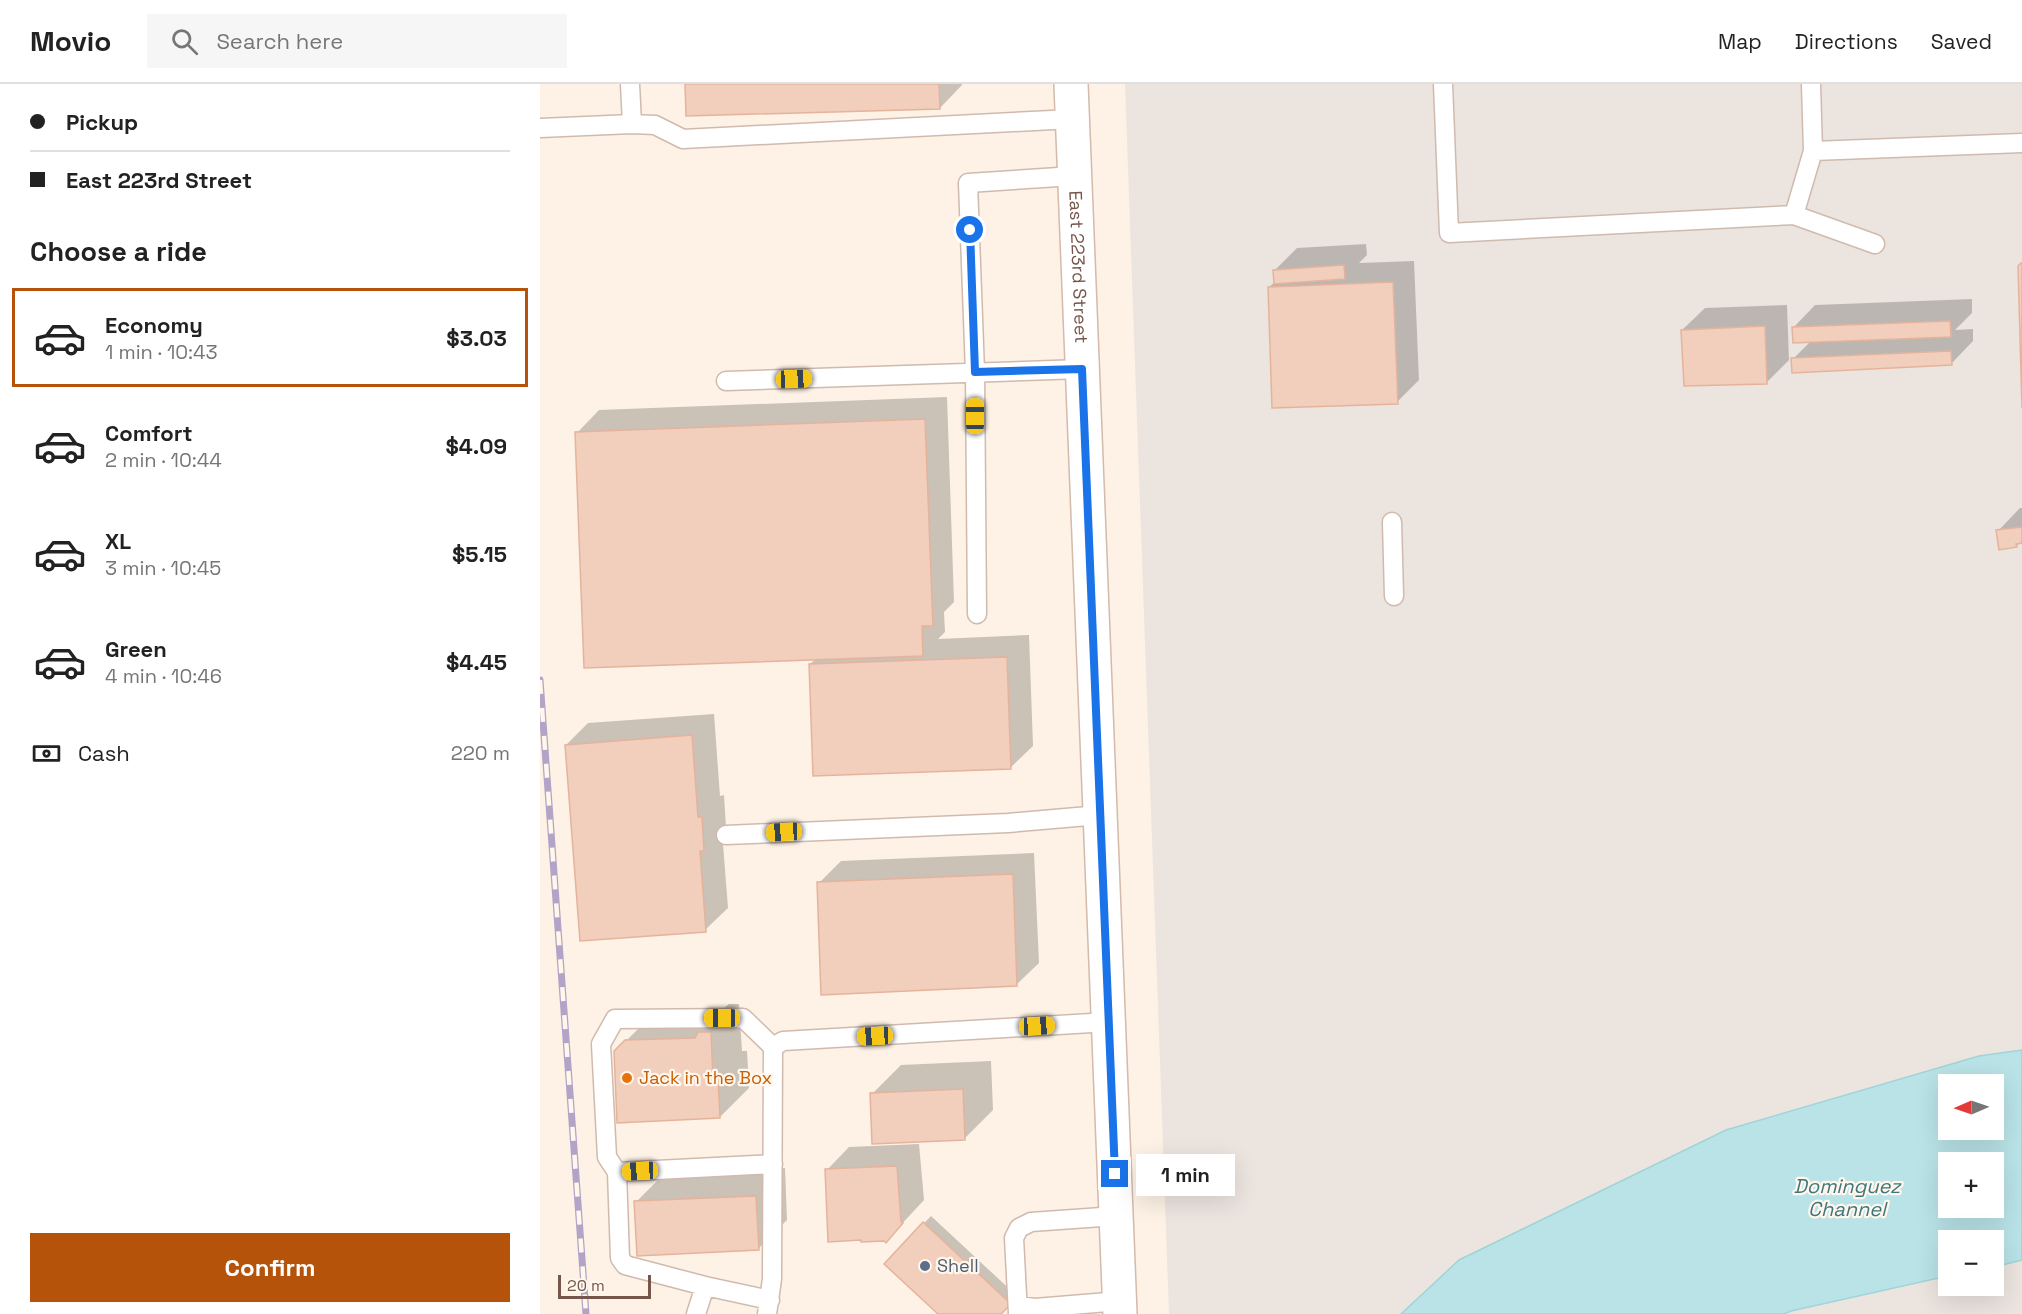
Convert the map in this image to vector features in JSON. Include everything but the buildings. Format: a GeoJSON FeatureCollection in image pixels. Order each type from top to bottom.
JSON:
{"type":"FeatureCollection","features":[{"type":"Feature","properties":{"kind":"main road","name":"East 223rd Street"},"geometry":{"type":"LineString","coordinates":[[1071,84],[1120,1308]]}},
{"type":"Feature","properties":{"kind":"lane"},"geometry":{"type":"LineString","coordinates":[[630,84],[632,124]]}},
{"type":"Feature","properties":{"kind":"lane"},"geometry":{"type":"LineString","coordinates":[[1443,84],[1449,233],[1794,214],[1875,244]]}},
{"type":"Feature","properties":{"kind":"lane"},"geometry":{"type":"LineString","coordinates":[[1794,214],[1813,151],[1811,84]]}},
{"type":"Feature","properties":{"kind":"lane"},"geometry":{"type":"LineString","coordinates":[[540,128],[632,124],[655,126],[683,139],[1072,119]]}},
{"type":"Feature","properties":{"kind":"lane"},"geometry":{"type":"LineString","coordinates":[[1813,151],[2022,143]]}},
{"type":"Feature","properties":{"kind":"lane"},"geometry":{"type":"LineString","coordinates":[[977,614],[975,372],[968,183],[1074,176]]}},
{"type":"Feature","properties":{"kind":"lane"},"geometry":{"type":"LineString","coordinates":[[726,381],[1082,369]]}},
{"type":"Feature","properties":{"kind":"lane"},"geometry":{"type":"LineString","coordinates":[[1392,522],[1394,596]]}},
{"type":"Feature","properties":{"kind":"lane"},"geometry":{"type":"LineString","coordinates":[[726,835],[1008,823],[1100,815]]}},
{"type":"Feature","properties":{"kind":"lane"},"geometry":{"type":"LineString","coordinates":[[743,1018],[773,1047],[772,1279],[768,1307],[705,1286],[625,1265],[621,1258],[618,1172],[607,1157],[601,1044],[615,1019],[743,1018]]}},
{"type":"Feature","properties":{"kind":"lane"},"geometry":{"type":"LineString","coordinates":[[773,1047],[783,1041],[1109,1022]]}},
{"type":"Feature","properties":{"kind":"lane"},"geometry":{"type":"LineString","coordinates":[[618,1172],[772,1164]]}},
{"type":"Feature","properties":{"kind":"lane"},"geometry":{"type":"LineString","coordinates":[[1116,1216],[1031,1222],[1019,1228],[1014,1238],[1015,1275],[1019,1310],[1120,1308]]}},
{"type":"Feature","properties":{"kind":"lane"},"geometry":{"type":"LineString","coordinates":[[696,1314],[705,1286]]}},
{"type":"Feature","properties":{"kind":"shaded area"},"geometry":{"type":"Polygon","coordinates":[[[1125,84],[2022,84],[2022,1314],[1169,1314],[1125,84]]]}},
{"type":"Feature","properties":{"kind":"water","name":"Dominguez Channel"},"geometry":{"type":"Polygon","coordinates":[[[2022,1050],[2022,1260],[2004,1264],[2004,1230],[1938,1230],[1938,1278],[1784,1314],[1401,1314],[1459,1260],[1726,1130],[1979,1056],[2022,1050]]]}},
{"type":"Feature","properties":{"kind":"railway"},"geometry":{"type":"LineString","coordinates":[[540,680],[586,1314]]}},
{"type":"Feature","properties":{"kind":"place","name":"Jack in the Box"},"geometry":{"type":"Point","coordinates":[627,1078]}},
{"type":"Feature","properties":{"kind":"place","name":"Shell"},"geometry":{"type":"Point","coordinates":[925,1266]}},
{"type":"Feature","properties":{"kind":"route"},"geometry":{"type":"LineString","coordinates":[[970,230],[975,372],[1082,369],[1115,1174]]}}]}
